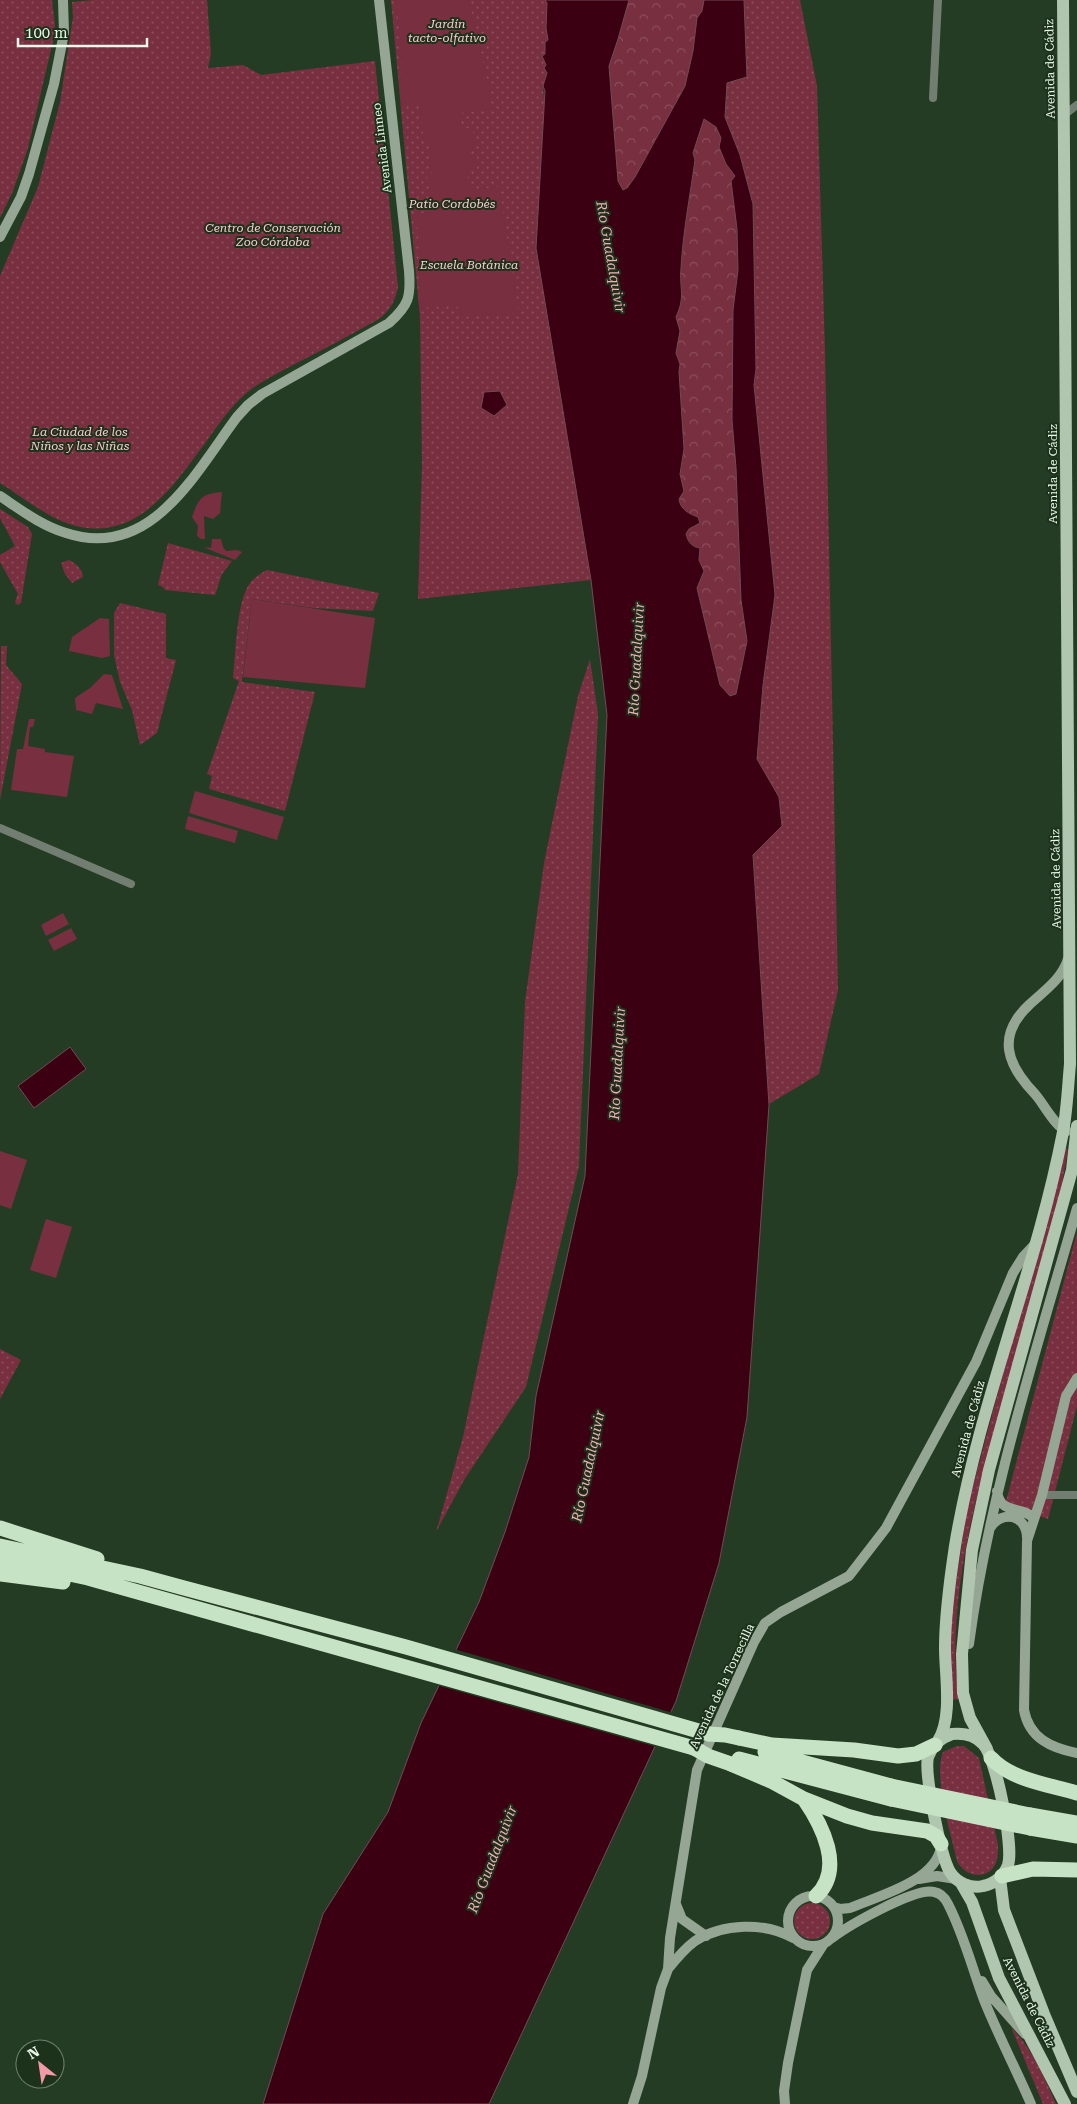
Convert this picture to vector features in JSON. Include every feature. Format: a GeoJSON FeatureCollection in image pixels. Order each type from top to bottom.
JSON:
{"type":"FeatureCollection","features":[{"type":"Feature","properties":{"kind":"highway"},"geometry":{"type":"LineString","coordinates":[[0,1528],[117,1566],[140,1576]]}},
{"type":"Feature","properties":{"kind":"highway"},"geometry":{"type":"LineString","coordinates":[[0,1546],[140,1576],[406,1647],[709,1734],[735,1751],[771,1781],[804,1799],[847,1816],[872,1823],[922,1829],[936,1836],[941,1845]]}},
{"type":"Feature","properties":{"kind":"highway"},"geometry":{"type":"LineString","coordinates":[[0,1559],[88,1578],[125,1590],[694,1748],[735,1751],[891,1793],[1030,1822],[1077,1836]]}},
{"type":"Feature","properties":{"kind":"highway"},"geometry":{"type":"LineString","coordinates":[[0,1574],[49,1579],[103,1590],[125,1590]]}},
{"type":"Feature","properties":{"kind":"highway"},"geometry":{"type":"LineString","coordinates":[[735,1751],[772,1745],[854,1750],[898,1756],[916,1754],[936,1743]]}},
{"type":"Feature","properties":{"kind":"highway"},"geometry":{"type":"LineString","coordinates":[[989,1754],[1004,1769],[1014,1774],[1077,1792]]}},
{"type":"Feature","properties":{"kind":"highway"},"geometry":{"type":"LineString","coordinates":[[804,1799],[822,1828],[828,1852],[828,1876],[825,1884],[816,1896]]}},
{"type":"Feature","properties":{"kind":"highway"},"geometry":{"type":"LineString","coordinates":[[1030,1822],[1077,1823]]}},
{"type":"Feature","properties":{"kind":"highway"},"geometry":{"type":"LineString","coordinates":[[1001,1877],[1033,1869],[1077,1870]]}},
{"type":"Feature","properties":{"kind":"main road","name":"Avenida de Cádiz"},"geometry":{"type":"LineString","coordinates":[[1063,0],[1072,552],[1068,572],[1070,948],[1074,1062],[1063,1130],[1036,1243],[965,1494],[955,1546],[948,1599],[945,1647],[946,1717],[943,1732],[928,1758],[927,1767],[941,1845],[950,1872],[972,1902],[999,1978],[1065,2104]]}},
{"type":"Feature","properties":{"kind":"main road"},"geometry":{"type":"LineString","coordinates":[[1068,572],[1074,590],[1075,629],[1077,633]]}},
{"type":"Feature","properties":{"kind":"main road"},"geometry":{"type":"LineString","coordinates":[[958,1881],[972,1887],[982,1887],[1001,1877],[1008,1865],[1010,1849],[1001,1799],[989,1754],[973,1724],[963,1693],[964,1623],[975,1531],[984,1491],[1075,1165],[1077,1126]]}},
{"type":"Feature","properties":{"kind":"main road"},"geometry":{"type":"LineString","coordinates":[[936,1743],[952,1734],[967,1734],[978,1739],[989,1754]]}},
{"type":"Feature","properties":{"kind":"main road","name":"Avenida de Cádiz"},"geometry":{"type":"LineString","coordinates":[[1001,1877],[1004,1910],[1044,2014],[1077,2092]]}},
{"type":"Feature","properties":{"kind":"street"},"geometry":{"type":"LineString","coordinates":[[0,237],[21,197],[54,84],[64,33],[62,0]]}},
{"type":"Feature","properties":{"kind":"street","name":"Avenida Linneo"},"geometry":{"type":"LineString","coordinates":[[0,496],[45,525],[66,533],[82,537],[104,538],[131,532],[154,520],[175,501],[248,404],[262,394],[389,323],[402,311],[411,292],[379,0]]}},
{"type":"Feature","properties":{"kind":"street"},"geometry":{"type":"LineString","coordinates":[[932,98],[938,0]]}},
{"type":"Feature","properties":{"kind":"street"},"geometry":{"type":"LineString","coordinates":[[1064,116],[1077,105]]}},
{"type":"Feature","properties":{"kind":"street"},"geometry":{"type":"LineString","coordinates":[[0,828],[131,884]]}},
{"type":"Feature","properties":{"kind":"street","name":"Avenida de Cádiz"},"geometry":{"type":"LineString","coordinates":[[1063,1130],[1016,1073],[1008,1048],[1010,1034],[1016,1019],[1058,978],[1066,964],[1070,948]]}},
{"type":"Feature","properties":{"kind":"street"},"geometry":{"type":"LineString","coordinates":[[1063,1130],[1077,1132]]}},
{"type":"Feature","properties":{"kind":"street"},"geometry":{"type":"LineString","coordinates":[[963,1693],[972,1624],[987,1536],[997,1491],[1077,1208]]}},
{"type":"Feature","properties":{"kind":"street","name":"Avenida de la Torrecilla"},"geometry":{"type":"LineString","coordinates":[[633,2104],[642,2076],[661,1988],[668,1969],[670,1938],[696,1770],[754,1642],[765,1623],[781,1612],[842,1582],[853,1572],[892,1518],[983,1348],[1013,1273],[1022,1257],[1036,1243]]}},
{"type":"Feature","properties":{"kind":"street"},"geometry":{"type":"LineString","coordinates":[[1039,1340],[1036,1314],[1040,1285]]}},
{"type":"Feature","properties":{"kind":"street"},"geometry":{"type":"LineString","coordinates":[[1027,1541],[1032,1519],[1043,1491],[1066,1396],[1076,1379]]}},
{"type":"Feature","properties":{"kind":"street"},"geometry":{"type":"LineString","coordinates":[[997,1491],[999,1499],[1003,1504],[1015,1511],[1028,1523],[1032,1519]]}},
{"type":"Feature","properties":{"kind":"street"},"geometry":{"type":"LineString","coordinates":[[987,1536],[998,1519],[1020,1515],[1032,1507],[1043,1491]]}},
{"type":"Feature","properties":{"kind":"street"},"geometry":{"type":"LineString","coordinates":[[1043,1491],[1077,1495]]}},
{"type":"Feature","properties":{"kind":"street"},"geometry":{"type":"LineString","coordinates":[[1020,1515],[1027,1532],[1024,1710],[1026,1719],[1038,1738],[1048,1744],[1077,1753]]}},
{"type":"Feature","properties":{"kind":"street"},"geometry":{"type":"LineString","coordinates":[[766,1928],[783,1920],[796,1902],[802,1898],[816,1896],[826,1900],[834,1907],[840,1909],[850,1908],[911,1881],[927,1871],[933,1864],[941,1845]]}},
{"type":"Feature","properties":{"kind":"street"},"geometry":{"type":"LineString","coordinates":[[911,1881],[937,1876],[958,1881]]}},
{"type":"Feature","properties":{"kind":"street"},"geometry":{"type":"LineString","coordinates":[[807,1970],[822,1945],[860,1919],[914,1895],[932,1891],[940,1894],[948,1903],[974,1967],[988,2010],[1031,2104]]}},
{"type":"Feature","properties":{"kind":"street"},"geometry":{"type":"LineString","coordinates":[[676,1904],[682,1919],[706,1936]]}},
{"type":"Feature","properties":{"kind":"street"},"geometry":{"type":"LineString","coordinates":[[834,1907],[838,1921]]}},
{"type":"Feature","properties":{"kind":"street"},"geometry":{"type":"LineString","coordinates":[[832,1938],[838,1921],[850,1908]]}},
{"type":"Feature","properties":{"kind":"street"},"geometry":{"type":"LineString","coordinates":[[785,2104],[784,2091],[788,2064],[807,1970],[806,1957],[789,1930],[788,1914]]}},
{"type":"Feature","properties":{"kind":"street"},"geometry":{"type":"LineString","coordinates":[[668,1969],[685,1950],[706,1936],[729,1930],[766,1928],[777,1930],[810,1947],[822,1945]]}},
{"type":"Feature","properties":{"kind":"street"},"geometry":{"type":"LineString","coordinates":[[974,1967],[984,1987],[1032,2042]]}},
{"type":"Feature","properties":{"kind":"green space"},"geometry":{"type":"Polygon","coordinates":[[[0,0],[52,0],[55,26],[28,148],[13,191],[0,218],[0,0]]]}},
{"type":"Feature","properties":{"kind":"green space"},"geometry":{"type":"Polygon","coordinates":[[[94,0],[207,0],[211,54],[208,68],[243,65],[261,75],[375,61],[398,287],[392,305],[379,319],[264,381],[242,397],[175,483],[146,511],[129,521],[111,527],[91,528],[69,524],[51,516],[0,483],[0,276],[38,187],[60,102],[73,17],[72,2],[94,0]]]}},
{"type":"Feature","properties":{"kind":"green space"},"geometry":{"type":"Polygon","coordinates":[[[391,0],[545,0],[547,3],[548,40],[545,49],[547,73],[543,86],[568,439],[591,580],[418,599],[422,466],[420,318],[391,0]]]}},
{"type":"Feature","properties":{"kind":"green space"},"geometry":{"type":"Polygon","coordinates":[[[396,0],[469,0],[490,93],[490,110],[460,113],[462,129],[472,128],[476,147],[471,148],[471,154],[477,154],[477,169],[467,171],[469,190],[499,187],[519,313],[461,317],[457,305],[420,308],[418,230],[414,214],[432,212],[427,174],[432,173],[429,140],[424,140],[419,103],[401,105],[402,57],[396,0]]]}},
{"type":"Feature","properties":{"kind":"green space"},"geometry":{"type":"Polygon","coordinates":[[[629,0],[704,0],[702,11],[697,18],[693,51],[685,86],[635,177],[627,188],[623,190],[618,181],[609,66],[629,0]]]}},
{"type":"Feature","properties":{"kind":"green space"},"geometry":{"type":"Polygon","coordinates":[[[744,0],[800,0],[817,86],[825,351],[838,990],[819,1074],[769,1104],[753,855],[782,826],[779,797],[757,759],[763,685],[775,595],[754,385],[756,369],[753,204],[740,155],[725,117],[727,82],[747,77],[744,0]]]}},
{"type":"Feature","properties":{"kind":"green space"},"geometry":{"type":"Polygon","coordinates":[[[704,119],[716,127],[721,138],[726,164],[735,176],[738,270],[733,310],[732,420],[736,468],[741,600],[747,641],[736,694],[730,696],[720,685],[697,588],[704,571],[699,560],[700,548],[691,543],[686,534],[689,529],[700,523],[698,517],[688,513],[683,508],[679,499],[684,491],[680,474],[684,449],[680,364],[676,353],[680,331],[676,317],[681,303],[682,254],[695,160],[693,153],[704,119]]]}},
{"type":"Feature","properties":{"kind":"green space"},"geometry":{"type":"Polygon","coordinates":[[[222,492],[220,513],[213,519],[204,516],[205,539],[201,539],[197,536],[198,526],[192,517],[197,505],[205,496],[222,492]]]}},
{"type":"Feature","properties":{"kind":"green space"},"geometry":{"type":"Polygon","coordinates":[[[0,509],[28,527],[32,534],[21,603],[17,605],[15,602],[18,594],[0,562],[0,555],[15,546],[0,518],[0,509]]]}},
{"type":"Feature","properties":{"kind":"green space"},"geometry":{"type":"Polygon","coordinates":[[[212,539],[221,539],[226,551],[237,550],[242,552],[235,560],[203,547],[211,548],[212,539]]]}},
{"type":"Feature","properties":{"kind":"green space"},"geometry":{"type":"Polygon","coordinates":[[[168,543],[232,561],[222,574],[215,595],[165,590],[158,585],[168,543]]]}},
{"type":"Feature","properties":{"kind":"green space"},"geometry":{"type":"Polygon","coordinates":[[[69,560],[80,569],[83,577],[72,583],[65,574],[61,563],[69,560]]]}},
{"type":"Feature","properties":{"kind":"green space"},"geometry":{"type":"Polygon","coordinates":[[[267,570],[379,593],[373,611],[313,608],[252,599],[242,682],[315,692],[285,811],[209,789],[212,776],[207,774],[239,681],[233,678],[243,597],[251,582],[267,570]]]}},
{"type":"Feature","properties":{"kind":"green space"},"geometry":{"type":"Polygon","coordinates":[[[252,599],[375,618],[365,688],[243,677],[252,599]]]}},
{"type":"Feature","properties":{"kind":"green space"},"geometry":{"type":"Polygon","coordinates":[[[120,603],[166,614],[166,658],[176,660],[157,733],[140,745],[132,710],[120,682],[114,655],[114,613],[120,603]]]}},
{"type":"Feature","properties":{"kind":"green space"},"geometry":{"type":"Polygon","coordinates":[[[100,618],[109,619],[110,656],[102,658],[69,651],[72,637],[100,618]]]}},
{"type":"Feature","properties":{"kind":"green space"},"geometry":{"type":"Polygon","coordinates":[[[1,646],[7,646],[6,665],[22,684],[0,800],[1,646]]]}},
{"type":"Feature","properties":{"kind":"green space"},"geometry":{"type":"Polygon","coordinates":[[[590,659],[598,714],[579,1166],[526,1387],[464,1480],[436,1532],[463,1437],[518,1174],[525,1002],[544,863],[578,696],[590,659]]]}},
{"type":"Feature","properties":{"kind":"green space"},"geometry":{"type":"Polygon","coordinates":[[[104,674],[112,675],[123,709],[96,703],[92,714],[76,710],[75,698],[90,688],[104,674]]]}},
{"type":"Feature","properties":{"kind":"green space"},"geometry":{"type":"Polygon","coordinates":[[[29,719],[35,719],[33,727],[30,727],[28,746],[45,749],[45,752],[74,756],[67,797],[11,790],[17,749],[23,749],[29,719]]]}},
{"type":"Feature","properties":{"kind":"green space"},"geometry":{"type":"Polygon","coordinates":[[[195,791],[284,817],[277,840],[189,813],[195,791]]]}},
{"type":"Feature","properties":{"kind":"green space"},"geometry":{"type":"Polygon","coordinates":[[[188,816],[238,831],[235,843],[185,829],[188,816]]]}},
{"type":"Feature","properties":{"kind":"green space"},"geometry":{"type":"Polygon","coordinates":[[[63,913],[69,924],[46,936],[41,925],[63,913]]]}},
{"type":"Feature","properties":{"kind":"green space"},"geometry":{"type":"Polygon","coordinates":[[[71,928],[77,939],[54,951],[48,940],[71,928]]]}},
{"type":"Feature","properties":{"kind":"green space"},"geometry":{"type":"Polygon","coordinates":[[[1064,1148],[1068,1149],[1061,1191],[985,1465],[967,1542],[956,1620],[955,1660],[958,1699],[951,1700],[951,1619],[967,1508],[1064,1148]]]}},
{"type":"Feature","properties":{"kind":"green space"},"geometry":{"type":"Polygon","coordinates":[[[0,1151],[27,1160],[11,1209],[0,1205],[0,1151]]]}},
{"type":"Feature","properties":{"kind":"green space"},"geometry":{"type":"Polygon","coordinates":[[[46,1219],[72,1227],[56,1278],[30,1270],[46,1219]]]}},
{"type":"Feature","properties":{"kind":"green space"},"geometry":{"type":"Polygon","coordinates":[[[1077,1232],[1077,1406],[1048,1519],[1005,1505],[1077,1232]]]}},
{"type":"Feature","properties":{"kind":"green space"},"geometry":{"type":"Polygon","coordinates":[[[0,1349],[21,1360],[0,1399],[0,1349]]]}},
{"type":"Feature","properties":{"kind":"green space"},"geometry":{"type":"Polygon","coordinates":[[[957,1746],[964,1746],[979,1758],[998,1845],[995,1866],[984,1874],[978,1875],[968,1872],[957,1861],[944,1805],[941,1790],[940,1762],[943,1752],[957,1746]]]}},
{"type":"Feature","properties":{"kind":"green space"},"geometry":{"type":"Polygon","coordinates":[[[812,1903],[819,1904],[825,1908],[829,1914],[829,1928],[825,1934],[819,1938],[812,1939],[805,1938],[799,1934],[795,1928],[794,1921],[795,1914],[799,1908],[805,1904],[812,1903]]]}},
{"type":"Feature","properties":{"kind":"green space"},"geometry":{"type":"Polygon","coordinates":[[[1011,2027],[1031,2054],[1056,2104],[1043,2104],[1011,2027]]]}},
{"type":"Feature","properties":{"kind":"water","name":"Río Guadalquivir"},"geometry":{"type":"Polygon","coordinates":[[[545,0],[629,0],[609,66],[618,181],[623,190],[627,188],[635,177],[685,86],[693,51],[697,18],[702,11],[704,0],[744,0],[747,77],[727,83],[725,117],[740,155],[753,204],[756,369],[754,385],[775,595],[763,685],[757,759],[779,797],[782,826],[753,855],[769,1105],[747,1417],[719,1563],[676,1701],[489,2104],[263,2104],[323,1914],[388,1812],[421,1723],[479,1602],[505,1532],[529,1457],[536,1396],[585,1176],[607,715],[591,580],[536,248],[545,91],[543,86],[547,73],[542,56],[545,54],[545,42],[548,40],[546,28],[547,3],[545,0]],[[704,119],[693,153],[695,160],[682,254],[681,303],[676,317],[680,331],[676,353],[680,364],[684,449],[680,474],[684,491],[679,499],[683,508],[688,513],[698,517],[700,523],[689,529],[686,534],[691,544],[700,548],[699,560],[704,571],[697,588],[720,685],[730,696],[736,694],[747,641],[741,600],[736,468],[732,420],[733,310],[738,270],[737,229],[731,181],[735,176],[726,164],[719,147],[721,138],[716,127],[704,119]]]}},
{"type":"Feature","properties":{"kind":"water"},"geometry":{"type":"Polygon","coordinates":[[[500,391],[507,405],[494,416],[481,408],[484,392],[500,391]]]}},
{"type":"Feature","properties":{"kind":"water"},"geometry":{"type":"Polygon","coordinates":[[[70,1047],[86,1069],[34,1108],[18,1086],[70,1047]]]}},
{"type":"Feature","properties":{"kind":"pier"},"geometry":{"type":"Polygon","coordinates":[[[454,1649],[673,1713],[657,1747],[436,1685],[454,1649]]]}},
{"type":"Feature","properties":{"kind":"park label","name":"Jardín tacto-olfativo"},"geometry":{"type":"Point","coordinates":[447,31]}},
{"type":"Feature","properties":{"kind":"park label","name":"Patio Cordobés"},"geometry":{"type":"Point","coordinates":[452,204]}},
{"type":"Feature","properties":{"kind":"park label","name":"Centro de Conservación Zoo Córdoba"},"geometry":{"type":"Point","coordinates":[273,235]}},
{"type":"Feature","properties":{"kind":"park label","name":"Escuela Botánica"},"geometry":{"type":"Point","coordinates":[469,265]}},
{"type":"Feature","properties":{"kind":"park label","name":"La Ciudad de los Niños y las Niñas"},"geometry":{"type":"Point","coordinates":[80,439]}}]}
